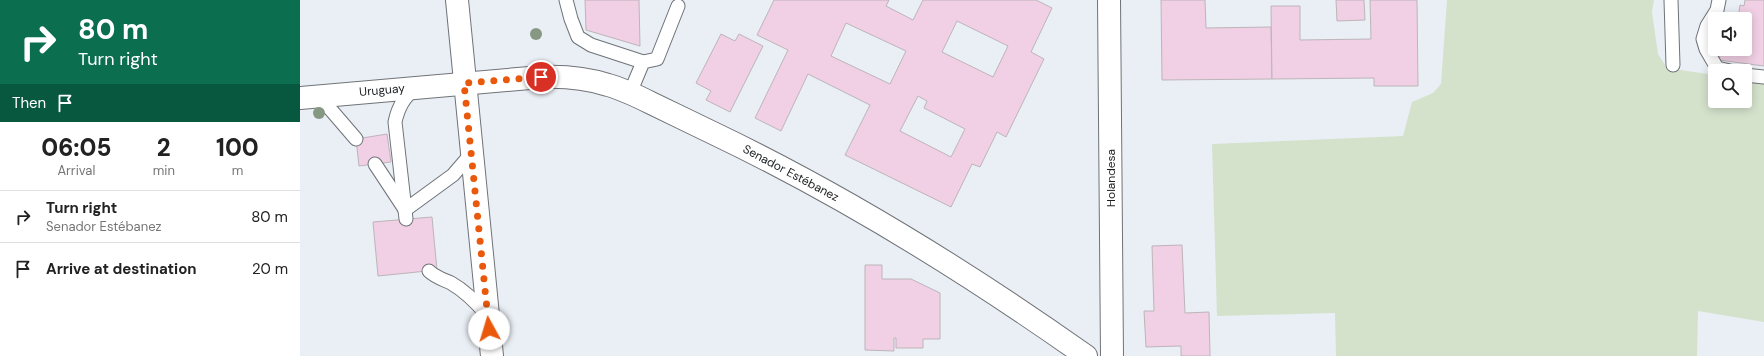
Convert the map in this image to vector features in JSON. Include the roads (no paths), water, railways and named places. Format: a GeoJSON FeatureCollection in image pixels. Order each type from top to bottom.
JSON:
{"type":"FeatureCollection","features":[{"type":"Feature","properties":{"kind":"main road"},"geometry":{"type":"LineString","coordinates":[[457,0],[492,356]]}},
{"type":"Feature","properties":{"kind":"main road","name":"Holandesa"},"geometry":{"type":"LineString","coordinates":[[1109,0],[1112,356]]}},
{"type":"Feature","properties":{"kind":"main road","name":"Senador Estébanez"},"geometry":{"type":"LineString","coordinates":[[464,83],[562,76],[586,79],[610,85],[630,93],[746,148],[888,225],[1011,303],[1086,356]]}},
{"type":"Feature","properties":{"kind":"main road","name":"Uruguay"},"geometry":{"type":"LineString","coordinates":[[309,97],[464,83]]}},
{"type":"Feature","properties":{"kind":"lane"},"geometry":{"type":"LineString","coordinates":[[566,0],[578,38],[591,45],[643,62],[657,59],[678,6]]}},
{"type":"Feature","properties":{"kind":"lane"},"geometry":{"type":"LineString","coordinates":[[1671,0],[1673,65]]}},
{"type":"Feature","properties":{"kind":"lane"},"geometry":{"type":"LineString","coordinates":[[1715,64],[1702,39],[1717,10],[1719,0]]}},
{"type":"Feature","properties":{"kind":"lane"},"geometry":{"type":"LineString","coordinates":[[630,93],[643,62]]}},
{"type":"Feature","properties":{"kind":"lane"},"geometry":{"type":"LineString","coordinates":[[1752,76],[1764,77]]}},
{"type":"Feature","properties":{"kind":"lane"},"geometry":{"type":"LineString","coordinates":[[405,214],[395,122],[401,102],[418,87]]}},
{"type":"Feature","properties":{"kind":"lane"},"geometry":{"type":"LineString","coordinates":[[309,97],[356,138]]}},
{"type":"Feature","properties":{"kind":"lane"},"geometry":{"type":"LineString","coordinates":[[405,214],[453,175],[472,154]]}},
{"type":"Feature","properties":{"kind":"lane"},"geometry":{"type":"LineString","coordinates":[[375,164],[405,214]]}},
{"type":"Feature","properties":{"kind":"lane"},"geometry":{"type":"LineString","coordinates":[[428,271],[435,277],[450,283],[464,292],[477,303],[488,316]]}}]}
